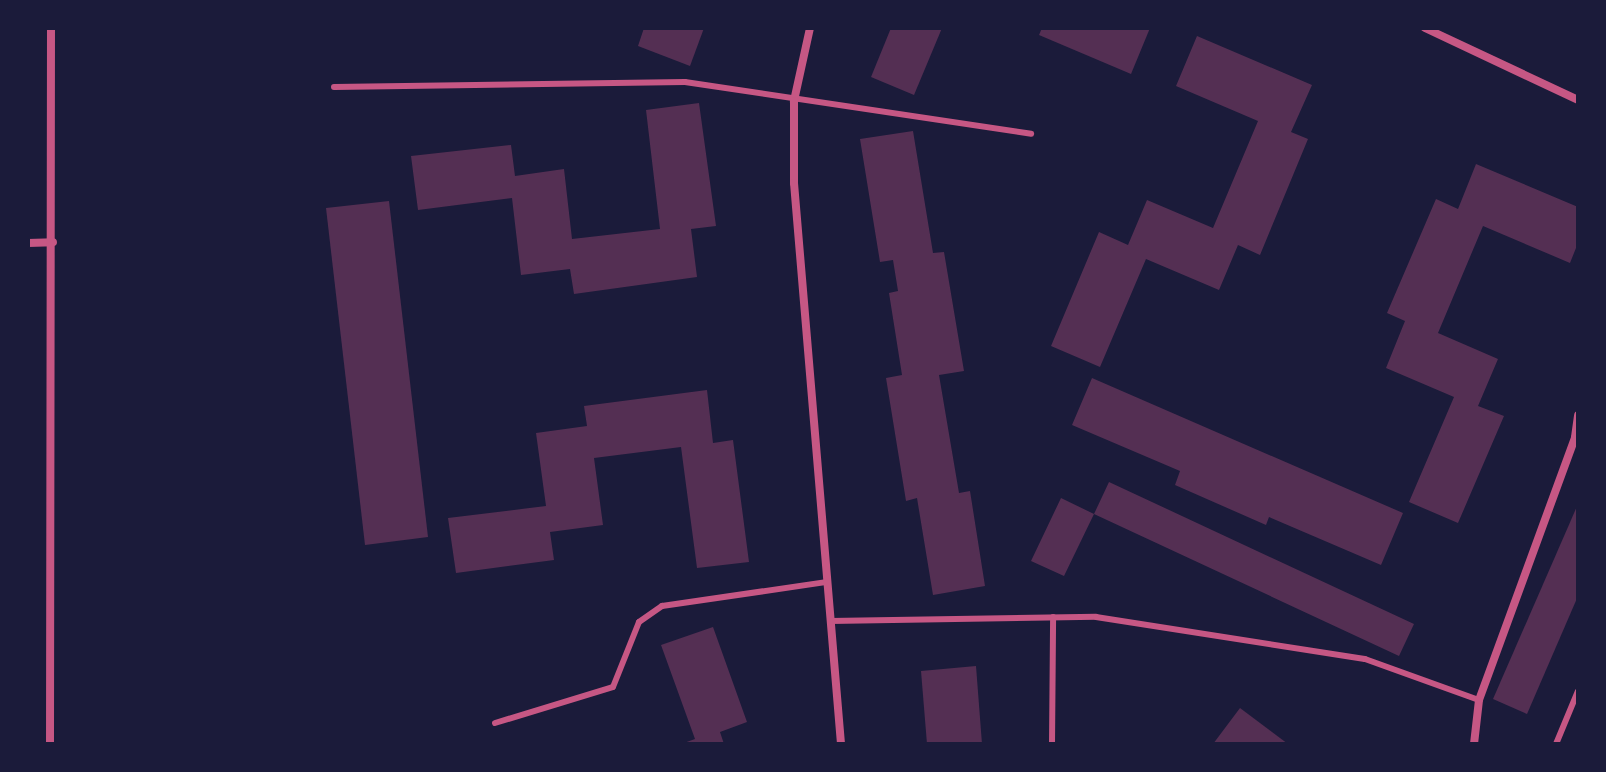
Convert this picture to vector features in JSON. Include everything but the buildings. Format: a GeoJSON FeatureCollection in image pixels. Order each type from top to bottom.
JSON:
{"type":"FeatureCollection","features":[{"type":"Feature","properties":{"kind":"street"},"geometry":{"type":"LineString","coordinates":[[50,744],[51,28]]}},
{"type":"Feature","properties":{"kind":"street"},"geometry":{"type":"LineString","coordinates":[[810,28],[794,101],[794,183],[841,744]]}},
{"type":"Feature","properties":{"kind":"street"},"geometry":{"type":"LineString","coordinates":[[1426,28],[1578,100]]}},
{"type":"Feature","properties":{"kind":"street"},"geometry":{"type":"LineString","coordinates":[[28,243],[53,242]]}},
{"type":"Feature","properties":{"kind":"street"},"geometry":{"type":"LineString","coordinates":[[1474,744],[1479,700],[1575,437],[1578,415]]}},
{"type":"Feature","properties":{"kind":"lane"},"geometry":{"type":"LineString","coordinates":[[334,87],[685,82],[794,101],[1031,134]]}},
{"type":"Feature","properties":{"kind":"lane"},"geometry":{"type":"LineString","coordinates":[[495,723],[613,687],[639,622],[662,606],[827,582]]}},
{"type":"Feature","properties":{"kind":"lane"},"geometry":{"type":"LineString","coordinates":[[1052,744],[1053,617]]}},
{"type":"Feature","properties":{"kind":"lane"},"geometry":{"type":"LineString","coordinates":[[830,621],[1096,617],[1365,659],[1479,700]]}},
{"type":"Feature","properties":{"kind":"lane"},"geometry":{"type":"LineString","coordinates":[[1556,744],[1578,691]]}}]}
